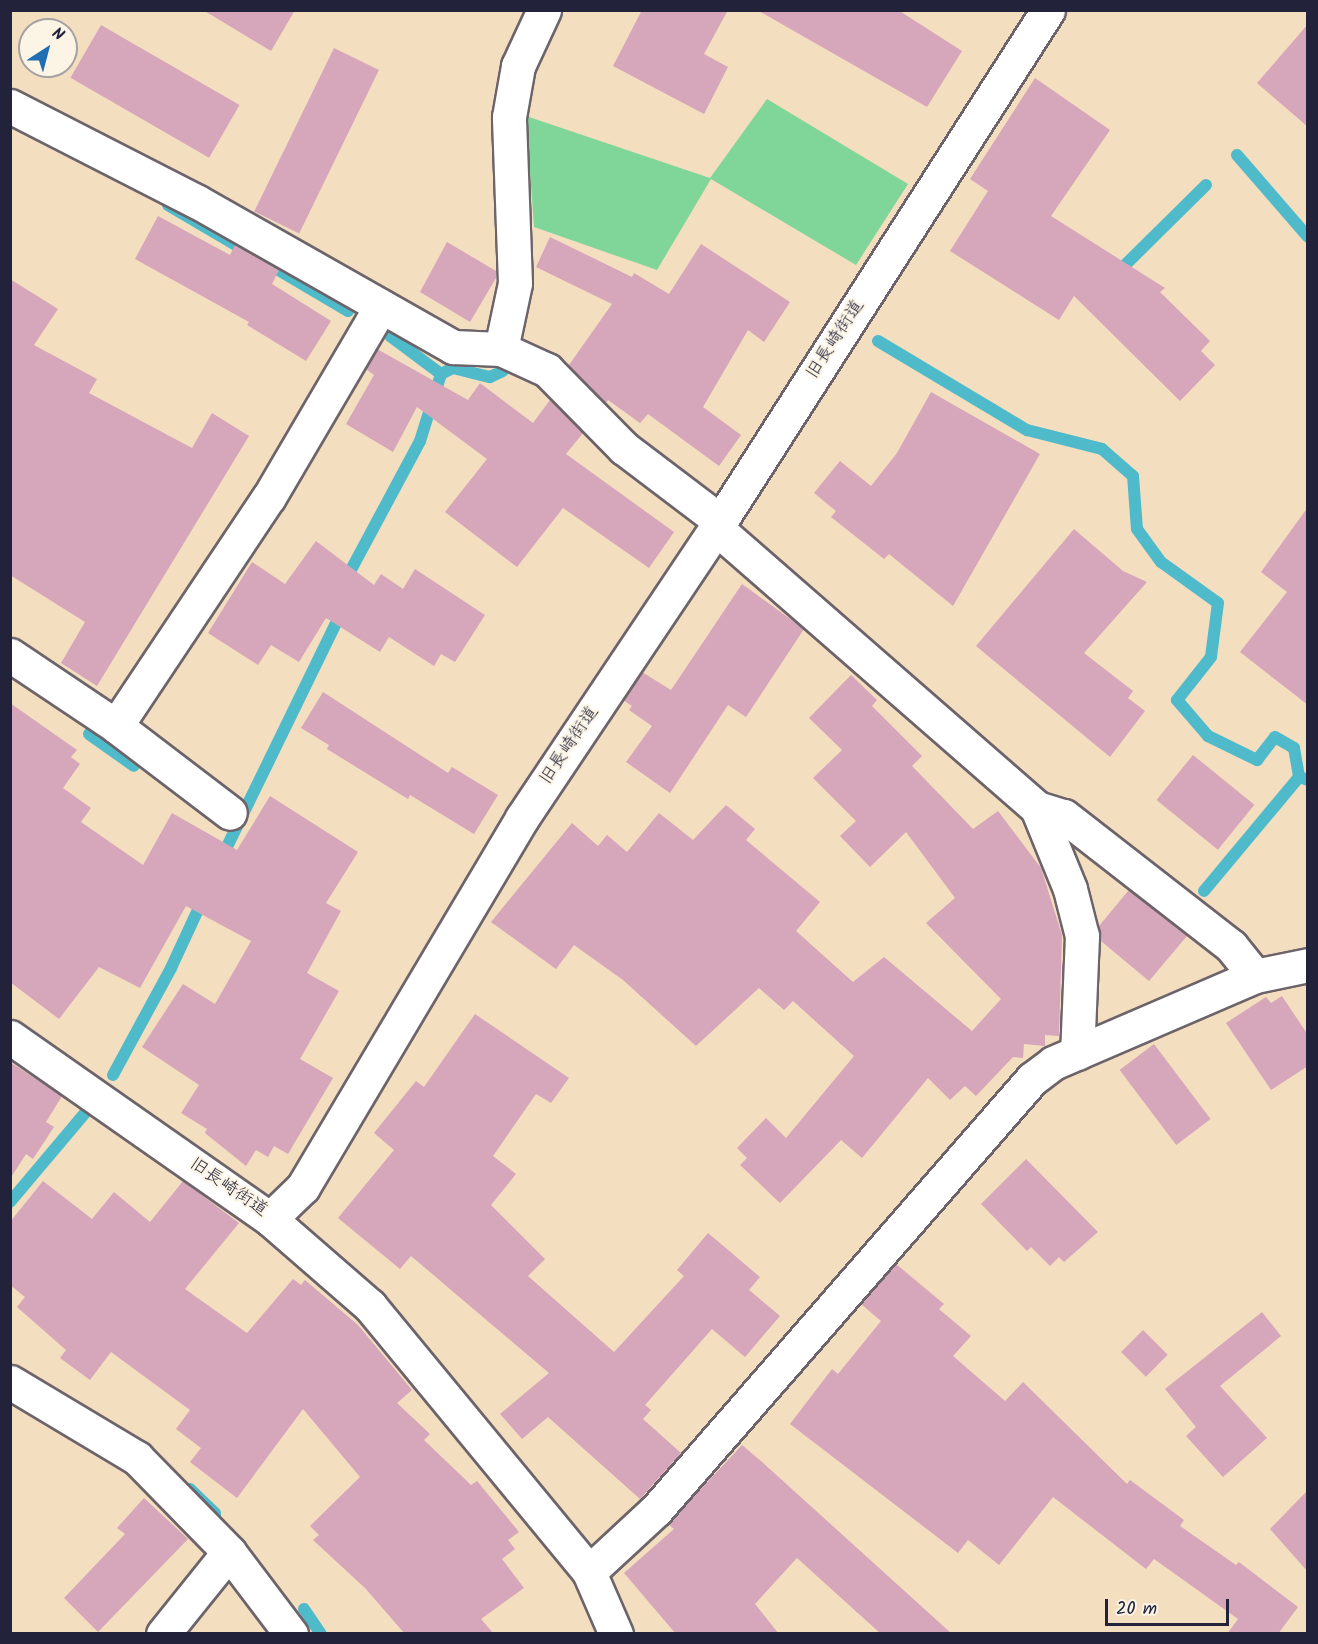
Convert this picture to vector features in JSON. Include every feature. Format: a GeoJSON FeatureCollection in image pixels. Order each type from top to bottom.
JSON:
{"type":"FeatureCollection","features":[{"type":"Feature","properties":{"kind":"street"},"geometry":{"type":"LineString","coordinates":[[501,349],[515,283],[508,117],[518,66],[544,10]]}},
{"type":"Feature","properties":{"kind":"street","name":"旧長崎街道"},"geometry":{"type":"LineString","coordinates":[[10,1037],[270,1219],[303,1187],[522,818],[718,525],[1048,10]]}},
{"type":"Feature","properties":{"kind":"street"},"geometry":{"type":"LineString","coordinates":[[10,106],[196,201],[453,346],[501,349],[547,370],[624,448],[718,525],[1037,808],[1064,816],[1231,946],[1255,976]]}},
{"type":"Feature","properties":{"kind":"street"},"geometry":{"type":"LineString","coordinates":[[116,726],[269,497],[381,306]]}},
{"type":"Feature","properties":{"kind":"street"},"geometry":{"type":"LineString","coordinates":[[10,655],[116,726],[230,813]]}},
{"type":"Feature","properties":{"kind":"street"},"geometry":{"type":"LineString","coordinates":[[1037,808],[1070,889],[1082,936],[1077,1053]]}},
{"type":"Feature","properties":{"kind":"street"},"geometry":{"type":"LineString","coordinates":[[589,1572],[656,1510],[1032,1079],[1053,1063],[1255,976],[1308,965]]}},
{"type":"Feature","properties":{"kind":"street"},"geometry":{"type":"LineString","coordinates":[[270,1219],[370,1306],[589,1572],[616,1634]]}},
{"type":"Feature","properties":{"kind":"street"},"geometry":{"type":"LineString","coordinates":[[10,1382],[137,1458],[228,1552],[291,1634]]}},
{"type":"Feature","properties":{"kind":"street"},"geometry":{"type":"LineString","coordinates":[[163,1634],[228,1552]]}},
{"type":"Feature","properties":{"kind":"green space"},"geometry":{"type":"Polygon","coordinates":[[[767,99],[908,184],[856,265],[711,179],[657,270],[534,227],[526,116],[710,178],[767,99]]]}},
{"type":"Feature","properties":{"kind":"building"},"geometry":{"type":"Polygon","coordinates":[[[203,10],[295,10],[271,51],[203,10]]]}},
{"type":"Feature","properties":{"kind":"building"},"geometry":{"type":"Polygon","coordinates":[[[642,10],[728,10],[704,54],[728,67],[704,114],[613,66],[642,10]]]}},
{"type":"Feature","properties":{"kind":"building"},"geometry":{"type":"Polygon","coordinates":[[[757,10],[898,10],[962,51],[927,107],[757,10]]]}},
{"type":"Feature","properties":{"kind":"building"},"geometry":{"type":"Polygon","coordinates":[[[1308,24],[1308,127],[1257,83],[1308,24]]]}},
{"type":"Feature","properties":{"kind":"building"},"geometry":{"type":"Polygon","coordinates":[[[101,25],[240,105],[209,158],[71,78],[78,78],[78,65],[101,25]]]}},
{"type":"Feature","properties":{"kind":"building"},"geometry":{"type":"Polygon","coordinates":[[[334,48],[379,70],[299,233],[254,212],[334,48]]]}},
{"type":"Feature","properties":{"kind":"building"},"geometry":{"type":"Polygon","coordinates":[[[1035,78],[1110,130],[1051,216],[1165,288],[1160,292],[1210,341],[1201,351],[1215,365],[1180,401],[1074,296],[1059,320],[950,251],[988,191],[970,179],[1035,78]]]}},
{"type":"Feature","properties":{"kind":"building"},"geometry":{"type":"Polygon","coordinates":[[[158,216],[230,255],[235,245],[279,270],[272,284],[331,321],[306,361],[247,325],[249,322],[135,259],[158,216]]]}},
{"type":"Feature","properties":{"kind":"building"},"geometry":{"type":"Polygon","coordinates":[[[550,237],[632,277],[634,273],[669,294],[701,244],[790,302],[764,342],[748,330],[703,407],[741,435],[719,466],[648,414],[640,423],[608,400],[606,403],[569,365],[612,304],[536,267],[550,237]]]}},
{"type":"Feature","properties":{"kind":"building"},"geometry":{"type":"Polygon","coordinates":[[[447,242],[496,271],[496,278],[470,322],[420,292],[447,242]]]}},
{"type":"Feature","properties":{"kind":"building"},"geometry":{"type":"Polygon","coordinates":[[[10,279],[58,309],[34,345],[97,379],[89,393],[192,448],[212,413],[249,436],[97,686],[61,663],[85,622],[10,575],[10,279]]]}},
{"type":"Feature","properties":{"kind":"building"},"geometry":{"type":"Polygon","coordinates":[[[377,349],[468,400],[480,383],[533,423],[550,400],[583,433],[566,454],[674,532],[649,568],[563,508],[517,567],[445,512],[487,459],[417,407],[393,452],[346,424],[374,375],[366,369],[377,349]]]}},
{"type":"Feature","properties":{"kind":"building"},"geometry":{"type":"Polygon","coordinates":[[[931,392],[1040,454],[953,606],[889,554],[884,559],[831,517],[836,511],[814,493],[840,461],[871,486],[897,453],[931,392]]]}},
{"type":"Feature","properties":{"kind":"building"},"geometry":{"type":"Polygon","coordinates":[[[1308,507],[1308,705],[1240,652],[1287,592],[1261,572],[1308,507]]]}},
{"type":"Feature","properties":{"kind":"building"},"geometry":{"type":"Polygon","coordinates":[[[1074,529],[1123,571],[1147,582],[1084,653],[1133,691],[1128,698],[1145,711],[1110,757],[976,646],[1074,529]]]}},
{"type":"Feature","properties":{"kind":"building"},"geometry":{"type":"Polygon","coordinates":[[[316,541],[374,585],[381,574],[403,589],[415,569],[485,615],[455,662],[441,654],[434,666],[389,637],[380,652],[326,618],[299,662],[271,645],[258,665],[208,633],[252,562],[285,584],[316,541]]]}},
{"type":"Feature","properties":{"kind":"building"},"geometry":{"type":"Polygon","coordinates":[[[742,584],[804,629],[746,717],[728,705],[670,793],[626,762],[652,726],[629,710],[632,706],[623,700],[642,672],[671,690],[742,584]]]}},
{"type":"Feature","properties":{"kind":"building"},"geometry":{"type":"Polygon","coordinates":[[[851,675],[877,700],[872,706],[922,756],[912,766],[973,829],[998,811],[1041,868],[1062,935],[1059,1036],[1045,1035],[1045,1046],[1024,1044],[1023,1058],[1013,1057],[976,1096],[965,1086],[950,1100],[928,1078],[862,1158],[841,1140],[780,1203],[740,1165],[747,1158],[737,1148],[766,1118],[786,1138],[854,1056],[793,1001],[784,1010],[759,988],[696,1046],[623,980],[574,945],[556,969],[491,922],[572,823],[598,846],[607,835],[627,852],[659,813],[693,840],[726,805],[755,829],[746,840],[820,902],[796,931],[853,982],[884,957],[972,1031],[1001,999],[926,923],[955,898],[906,832],[870,867],[840,836],[856,821],[813,778],[842,750],[809,718],[851,675]]]}},
{"type":"Feature","properties":{"kind":"building"},"geometry":{"type":"Polygon","coordinates":[[[323,692],[448,773],[452,767],[498,795],[474,834],[410,795],[408,799],[327,749],[329,745],[301,728],[323,692]]]}},
{"type":"Feature","properties":{"kind":"building"},"geometry":{"type":"Polygon","coordinates":[[[10,703],[77,750],[71,757],[80,764],[63,788],[91,808],[81,822],[143,865],[172,813],[237,850],[270,796],[358,852],[326,903],[341,911],[307,973],[339,991],[300,1059],[333,1078],[288,1154],[274,1146],[268,1157],[256,1150],[246,1166],[205,1133],[207,1129],[181,1113],[199,1085],[142,1047],[183,984],[215,1004],[251,941],[186,906],[140,988],[99,967],[59,1019],[10,982],[10,703]]]}},
{"type":"Feature","properties":{"kind":"building"},"geometry":{"type":"Polygon","coordinates":[[[1193,755],[1254,805],[1218,850],[1156,800],[1193,755]]]}},
{"type":"Feature","properties":{"kind":"building"},"geometry":{"type":"Polygon","coordinates":[[[1129,890],[1187,936],[1149,981],[1101,941],[1099,926],[1129,890]]]}},
{"type":"Feature","properties":{"kind":"building"},"geometry":{"type":"Polygon","coordinates":[[[1282,996],[1308,1035],[1308,1066],[1271,1090],[1226,1023],[1266,997],[1271,1003],[1282,996]]]}},
{"type":"Feature","properties":{"kind":"building"},"geometry":{"type":"Polygon","coordinates":[[[475,1014],[569,1078],[551,1103],[536,1094],[493,1156],[516,1174],[491,1205],[545,1259],[528,1276],[614,1352],[684,1276],[677,1270],[708,1233],[760,1277],[749,1290],[780,1316],[745,1357],[712,1329],[645,1405],[651,1410],[643,1419],[681,1453],[640,1499],[548,1417],[522,1439],[500,1414],[549,1373],[411,1256],[400,1269],[338,1218],[394,1150],[374,1133],[416,1081],[424,1087],[475,1014]]]}},
{"type":"Feature","properties":{"kind":"building"},"geometry":{"type":"Polygon","coordinates":[[[1154,1044],[1211,1119],[1176,1145],[1120,1070],[1154,1044]]]}},
{"type":"Feature","properties":{"kind":"building"},"geometry":{"type":"Polygon","coordinates":[[[10,1062],[62,1096],[46,1122],[54,1127],[33,1159],[26,1154],[10,1179],[10,1062]]]}},
{"type":"Feature","properties":{"kind":"building"},"geometry":{"type":"Polygon","coordinates":[[[1026,1159],[1098,1232],[1064,1262],[1059,1257],[1050,1266],[1031,1247],[1027,1251],[981,1204],[1026,1159]]]}},
{"type":"Feature","properties":{"kind":"building"},"geometry":{"type":"Polygon","coordinates":[[[43,1181],[92,1219],[114,1192],[150,1222],[183,1181],[239,1223],[185,1289],[247,1333],[293,1279],[301,1285],[305,1280],[358,1325],[412,1390],[397,1403],[430,1434],[424,1440],[471,1485],[477,1481],[519,1532],[508,1540],[515,1549],[502,1559],[524,1588],[481,1619],[494,1634],[405,1634],[365,1588],[313,1540],[319,1535],[310,1526],[360,1477],[303,1409],[237,1498],[190,1462],[201,1448],[176,1429],[190,1410],[111,1352],[90,1380],[60,1358],[66,1350],[17,1307],[25,1297],[10,1285],[10,1222],[43,1181]]]}},
{"type":"Feature","properties":{"kind":"building"},"geometry":{"type":"Polygon","coordinates":[[[896,1264],[944,1304],[939,1309],[971,1336],[953,1356],[1005,1401],[1023,1382],[1127,1484],[1130,1480],[1184,1520],[1180,1526],[1236,1565],[1239,1562],[1298,1607],[1278,1634],[1227,1634],[1238,1619],[1154,1559],[1146,1569],[1053,1497],[999,1565],[968,1540],[958,1553],[790,1424],[832,1369],[838,1374],[881,1321],[861,1304],[896,1264]]]}},
{"type":"Feature","properties":{"kind":"building"},"geometry":{"type":"Polygon","coordinates":[[[1262,1312],[1281,1336],[1220,1386],[1267,1438],[1223,1477],[1186,1436],[1196,1427],[1165,1389],[1262,1312]]]}},
{"type":"Feature","properties":{"kind":"building"},"geometry":{"type":"Polygon","coordinates":[[[1143,1330],[1168,1355],[1146,1377],[1121,1352],[1143,1330]]]}},
{"type":"Feature","properties":{"kind":"building"},"geometry":{"type":"Polygon","coordinates":[[[742,1445],[952,1634],[881,1634],[797,1558],[755,1604],[779,1634],[676,1634],[624,1573],[674,1529],[668,1524],[742,1445]]]}},
{"type":"Feature","properties":{"kind":"building"},"geometry":{"type":"Polygon","coordinates":[[[1308,1490],[1308,1572],[1270,1529],[1308,1490]]]}},
{"type":"Feature","properties":{"kind":"building"},"geometry":{"type":"Polygon","coordinates":[[[144,1498],[188,1539],[98,1632],[64,1598],[125,1534],[117,1528],[144,1498]]]}},
{"type":"Feature","properties":{"kind":"waterway"},"geometry":{"type":"LineString","coordinates":[[1237,155],[1308,237]]}},
{"type":"Feature","properties":{"kind":"waterway"},"geometry":{"type":"LineString","coordinates":[[1115,275],[1206,185]]}},
{"type":"Feature","properties":{"kind":"waterway"},"geometry":{"type":"LineString","coordinates":[[168,205],[348,311]]}},
{"type":"Feature","properties":{"kind":"waterway"},"geometry":{"type":"LineString","coordinates":[[390,336],[441,374]]}},
{"type":"Feature","properties":{"kind":"waterway"},"geometry":{"type":"LineString","coordinates":[[878,341],[1027,430],[1102,449],[1133,476],[1137,529],[1161,562],[1218,603],[1211,657],[1177,700],[1208,736],[1257,760],[1275,737],[1294,748],[1299,777]]}},
{"type":"Feature","properties":{"kind":"waterway"},"geometry":{"type":"LineString","coordinates":[[345,581],[420,441],[441,374],[453,368],[490,377],[503,371]]}},
{"type":"Feature","properties":{"kind":"waterway"},"geometry":{"type":"LineString","coordinates":[[221,859],[342,611]]}},
{"type":"Feature","properties":{"kind":"waterway"},"geometry":{"type":"LineString","coordinates":[[89,734],[134,766]]}},
{"type":"Feature","properties":{"kind":"waterway"},"geometry":{"type":"LineString","coordinates":[[1204,891],[1299,777],[1308,780]]}},
{"type":"Feature","properties":{"kind":"waterway"},"geometry":{"type":"LineString","coordinates":[[113,1075],[171,968],[204,897]]}},
{"type":"Feature","properties":{"kind":"waterway"},"geometry":{"type":"LineString","coordinates":[[10,1202],[84,1114]]}},
{"type":"Feature","properties":{"kind":"waterway"},"geometry":{"type":"LineString","coordinates":[[190,1489],[215,1513]]}},
{"type":"Feature","properties":{"kind":"waterway"},"geometry":{"type":"LineString","coordinates":[[304,1609],[321,1634]]}}]}
